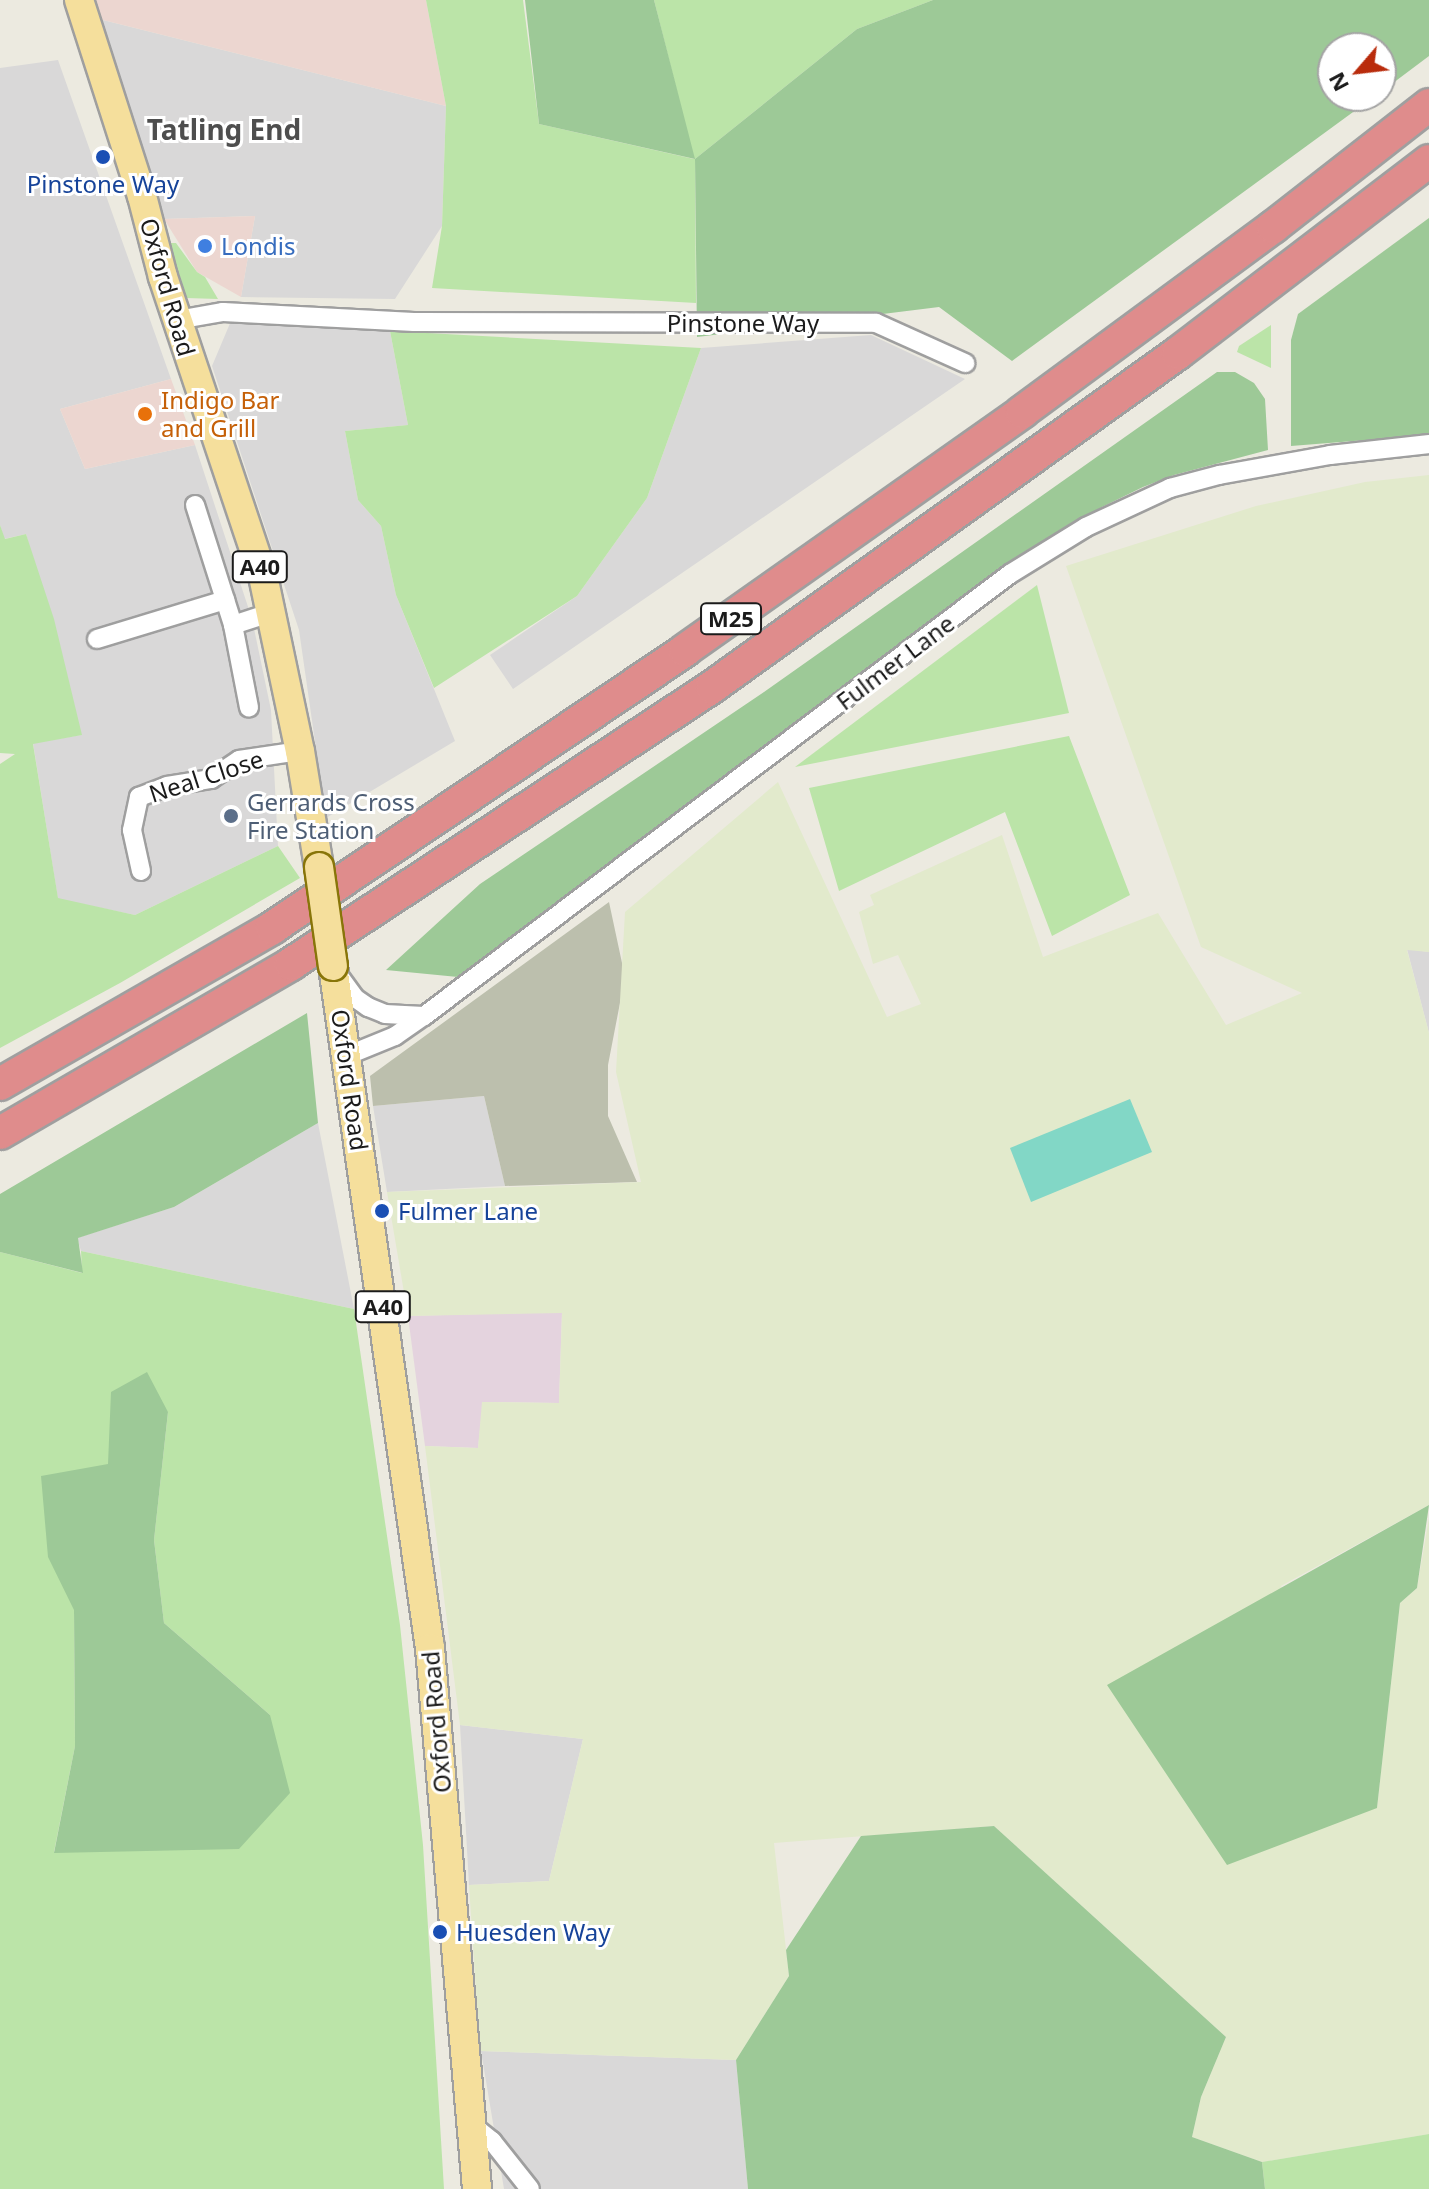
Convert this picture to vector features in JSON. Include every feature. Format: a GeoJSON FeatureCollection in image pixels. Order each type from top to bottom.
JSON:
{"type":"FeatureCollection","features":[{"type":"Feature","properties":{"kind":"highway","name":"M25"},"geometry":{"type":"LineString","coordinates":[[0,1084],[272,928],[685,650],[1035,403],[1273,227],[1429,105]]}},
{"type":"Feature","properties":{"kind":"highway","name":"M25"},"geometry":{"type":"LineString","coordinates":[[0,1133],[291,964],[699,696],[1140,381],[1429,161]]}},
{"type":"Feature","properties":{"kind":"main road","name":"A40"},"geometry":{"type":"LineString","coordinates":[[63,0],[129,194],[163,277]]}},
{"type":"Feature","properties":{"kind":"main road","name":"Oxford Road"},"geometry":{"type":"LineString","coordinates":[[79,0],[142,196],[163,277],[260,568],[300,751],[430,1648],[477,2189]]}},
{"type":"Feature","properties":{"kind":"street","name":"Pinstone Way"},"geometry":{"type":"LineString","coordinates":[[177,320],[223,312],[414,322],[876,323],[965,363]]}},
{"type":"Feature","properties":{"kind":"street","name":"Fulmer Lane"},"geometry":{"type":"LineString","coordinates":[[346,1056],[395,1036],[424,1016],[1010,574],[1086,527],[1170,488],[1219,475],[1330,455],[1429,444]]}},
{"type":"Feature","properties":{"kind":"street"},"geometry":{"type":"LineString","coordinates":[[195,505],[233,625],[249,707]]}},
{"type":"Feature","properties":{"kind":"street"},"geometry":{"type":"LineString","coordinates":[[97,639],[225,600]]}},
{"type":"Feature","properties":{"kind":"street"},"geometry":{"type":"LineString","coordinates":[[233,625],[271,613]]}},
{"type":"Feature","properties":{"kind":"street","name":"Neal Close"},"geometry":{"type":"LineString","coordinates":[[141,871],[132,830],[139,797],[167,786],[211,779],[239,760],[300,751]]}},
{"type":"Feature","properties":{"kind":"street"},"geometry":{"type":"LineString","coordinates":[[333,966],[355,998],[368,1007],[385,1014],[424,1016]]}},
{"type":"Feature","properties":{"kind":"street"},"geometry":{"type":"LineString","coordinates":[[472,2125],[492,2141],[530,2189]]}},
{"type":"Feature","properties":{"kind":"shaded area"},"geometry":{"type":"Polygon","coordinates":[[[93,0],[426,0],[446,106],[99,19],[93,0]]]}},
{"type":"Feature","properties":{"kind":"shaded area"},"geometry":{"type":"Polygon","coordinates":[[[99,19],[446,106],[442,226],[395,299],[241,297],[255,216],[164,219],[99,19]]]}},
{"type":"Feature","properties":{"kind":"shaded area"},"geometry":{"type":"Polygon","coordinates":[[[58,60],[171,379],[60,409],[85,469],[195,445],[252,619],[271,710],[278,846],[135,915],[58,899],[33,743],[81,735],[26,534],[4,539],[0,525],[0,68],[58,60]]]}},
{"type":"Feature","properties":{"kind":"shaded area"},"geometry":{"type":"Polygon","coordinates":[[[255,216],[241,297],[197,272],[164,219],[255,216]]]}},
{"type":"Feature","properties":{"kind":"shaded area"},"geometry":{"type":"Polygon","coordinates":[[[231,321],[389,326],[408,425],[345,431],[358,500],[381,526],[396,595],[455,741],[326,818],[299,630],[212,366],[231,321]]]}},
{"type":"Feature","properties":{"kind":"shaded area"},"geometry":{"type":"Polygon","coordinates":[[[871,335],[965,379],[513,689],[490,655],[577,596],[647,498],[701,348],[871,335]]]}},
{"type":"Feature","properties":{"kind":"shaded area"},"geometry":{"type":"Polygon","coordinates":[[[171,379],[195,445],[85,469],[60,409],[171,379]]]}},
{"type":"Feature","properties":{"kind":"shaded area"},"geometry":{"type":"Polygon","coordinates":[[[1429,475],[1429,952],[1407,950],[1429,1033],[1429,1505],[1281,1586],[1377,1808],[1400,1603],[1417,1588],[1429,1518],[1429,2134],[1262,2162],[1192,2137],[1201,2097],[1226,2037],[994,1826],[774,1843],[789,1976],[736,2060],[480,2051],[469,1885],[549,1881],[583,1739],[460,1725],[425,1446],[478,1448],[482,1402],[559,1403],[562,1313],[408,1316],[387,1192],[641,1182],[616,1072],[625,912],[778,782],[887,1017],[921,1004],[898,955],[873,964],[859,912],[874,905],[870,895],[1002,835],[1043,957],[1158,913],[1226,1025],[1302,993],[1201,947],[1066,566],[1256,506],[1365,482],[1429,475]]]}},
{"type":"Feature","properties":{"kind":"shaded area"},"geometry":{"type":"Polygon","coordinates":[[[609,902],[625,977],[608,1065],[608,1116],[637,1182],[505,1186],[484,1096],[373,1106],[370,1076],[609,902]]]}},
{"type":"Feature","properties":{"kind":"shaded area"},"geometry":{"type":"Polygon","coordinates":[[[1407,949],[1429,952],[1429,1033],[1407,949]]]}},
{"type":"Feature","properties":{"kind":"shaded area"},"geometry":{"type":"Polygon","coordinates":[[[484,1096],[505,1186],[387,1192],[373,1106],[484,1096]]]}},
{"type":"Feature","properties":{"kind":"shaded area"},"geometry":{"type":"Polygon","coordinates":[[[1130,1099],[1152,1152],[1031,1202],[1010,1148],[1130,1099]]]}},
{"type":"Feature","properties":{"kind":"shaded area"},"geometry":{"type":"Polygon","coordinates":[[[318,1123],[354,1309],[81,1251],[77,1238],[174,1207],[318,1123]]]}},
{"type":"Feature","properties":{"kind":"shaded area"},"geometry":{"type":"Polygon","coordinates":[[[562,1312],[559,1403],[483,1402],[478,1448],[425,1446],[408,1316],[562,1312]]]}},
{"type":"Feature","properties":{"kind":"shaded area"},"geometry":{"type":"Polygon","coordinates":[[[460,1725],[583,1739],[549,1881],[469,1885],[460,1725]]]}},
{"type":"Feature","properties":{"kind":"shaded area"},"geometry":{"type":"Polygon","coordinates":[[[481,2051],[736,2060],[748,2189],[504,2189],[481,2051]]]}},
{"type":"Feature","properties":{"kind":"green space"},"geometry":{"type":"Polygon","coordinates":[[[426,0],[523,0],[539,124],[694,159],[654,0],[933,0],[857,29],[695,159],[696,303],[432,288],[442,226],[446,106],[426,0]]]}},
{"type":"Feature","properties":{"kind":"green space"},"geometry":{"type":"Polygon","coordinates":[[[525,0],[654,0],[695,159],[539,124],[525,0]]]}},
{"type":"Feature","properties":{"kind":"green space"},"geometry":{"type":"Polygon","coordinates":[[[933,0],[1429,0],[1429,56],[1397,80],[1397,32],[1317,32],[1317,112],[1353,112],[1012,361],[939,307],[697,337],[695,159],[857,29],[933,0]]]}},
{"type":"Feature","properties":{"kind":"green space"},"geometry":{"type":"Polygon","coordinates":[[[1429,218],[1429,435],[1291,446],[1291,340],[1298,314],[1429,218]]]}},
{"type":"Feature","properties":{"kind":"green space"},"geometry":{"type":"Polygon","coordinates":[[[164,243],[176,243],[197,272],[205,277],[218,299],[186,298],[164,243]]]}},
{"type":"Feature","properties":{"kind":"green space"},"geometry":{"type":"Polygon","coordinates":[[[1271,325],[1271,368],[1237,352],[1239,346],[1271,325]]]}},
{"type":"Feature","properties":{"kind":"green space"},"geometry":{"type":"Polygon","coordinates":[[[390,331],[701,348],[647,498],[577,596],[434,688],[396,595],[381,526],[358,500],[345,431],[408,425],[390,331]]]}},
{"type":"Feature","properties":{"kind":"green space"},"geometry":{"type":"Polygon","coordinates":[[[1217,372],[1235,372],[1254,383],[1265,399],[1268,450],[1174,475],[1143,487],[1102,507],[1021,557],[458,977],[386,970],[480,884],[764,692],[1217,372]]]}},
{"type":"Feature","properties":{"kind":"green space"},"geometry":{"type":"Polygon","coordinates":[[[0,525],[5,539],[26,534],[54,619],[82,735],[33,744],[58,898],[135,915],[278,846],[300,878],[120,983],[0,1048],[0,764],[15,754],[0,753],[0,525]]]}},
{"type":"Feature","properties":{"kind":"green space"},"geometry":{"type":"Polygon","coordinates":[[[1037,585],[1069,713],[795,767],[1037,585]]]}},
{"type":"Feature","properties":{"kind":"green space"},"geometry":{"type":"Polygon","coordinates":[[[1069,736],[1130,895],[1052,936],[1005,812],[839,891],[809,788],[1069,736]]]}},
{"type":"Feature","properties":{"kind":"green space"},"geometry":{"type":"Polygon","coordinates":[[[307,1013],[318,1123],[174,1207],[78,1238],[83,1273],[0,1252],[0,1194],[307,1013]]]}},
{"type":"Feature","properties":{"kind":"green space"},"geometry":{"type":"Polygon","coordinates":[[[81,1251],[354,1309],[400,1625],[423,1845],[444,2189],[0,2189],[0,1252],[82,1273],[81,1251]],[[112,1392],[109,1464],[74,1610],[75,1746],[54,1852],[270,1715],[164,1623],[154,1540],[168,1412],[112,1392]]]}},
{"type":"Feature","properties":{"kind":"green space"},"geometry":{"type":"Polygon","coordinates":[[[147,1372],[168,1412],[154,1540],[164,1623],[270,1715],[290,1793],[239,1849],[54,1853],[75,1746],[74,1610],[48,1557],[41,1476],[108,1464],[111,1392],[147,1372]]]}},
{"type":"Feature","properties":{"kind":"green space"},"geometry":{"type":"Polygon","coordinates":[[[1429,1505],[1417,1588],[1400,1603],[1377,1808],[1227,1865],[1107,1685],[1429,1505]]]}},
{"type":"Feature","properties":{"kind":"green space"},"geometry":{"type":"Polygon","coordinates":[[[994,1826],[1226,2037],[1201,2097],[1192,2137],[1262,2162],[1265,2189],[748,2189],[736,2060],[789,1976],[786,1950],[861,1836],[994,1826]]]}},
{"type":"Feature","properties":{"kind":"green space"},"geometry":{"type":"Polygon","coordinates":[[[1429,2134],[1429,2189],[1265,2189],[1262,2162],[1429,2134]]]}},
{"type":"Feature","properties":{"kind":"place","name":"Pinstone Way"},"geometry":{"type":"Point","coordinates":[103,157]}},
{"type":"Feature","properties":{"kind":"place","name":"Londis"},"geometry":{"type":"Point","coordinates":[205,246]}},
{"type":"Feature","properties":{"kind":"place","name":"Indigo Bar and Grill"},"geometry":{"type":"Point","coordinates":[145,414]}},
{"type":"Feature","properties":{"kind":"place","name":"Gerrards Cross Fire Station"},"geometry":{"type":"Point","coordinates":[231,816]}},
{"type":"Feature","properties":{"kind":"place","name":"Fulmer Lane"},"geometry":{"type":"Point","coordinates":[382,1211]}},
{"type":"Feature","properties":{"kind":"place","name":"Huesden Way"},"geometry":{"type":"Point","coordinates":[440,1932]}},
{"type":"Feature","properties":{"kind":"district","name":"Tatling End"},"geometry":{"type":"Point","coordinates":[224,129]}}]}
